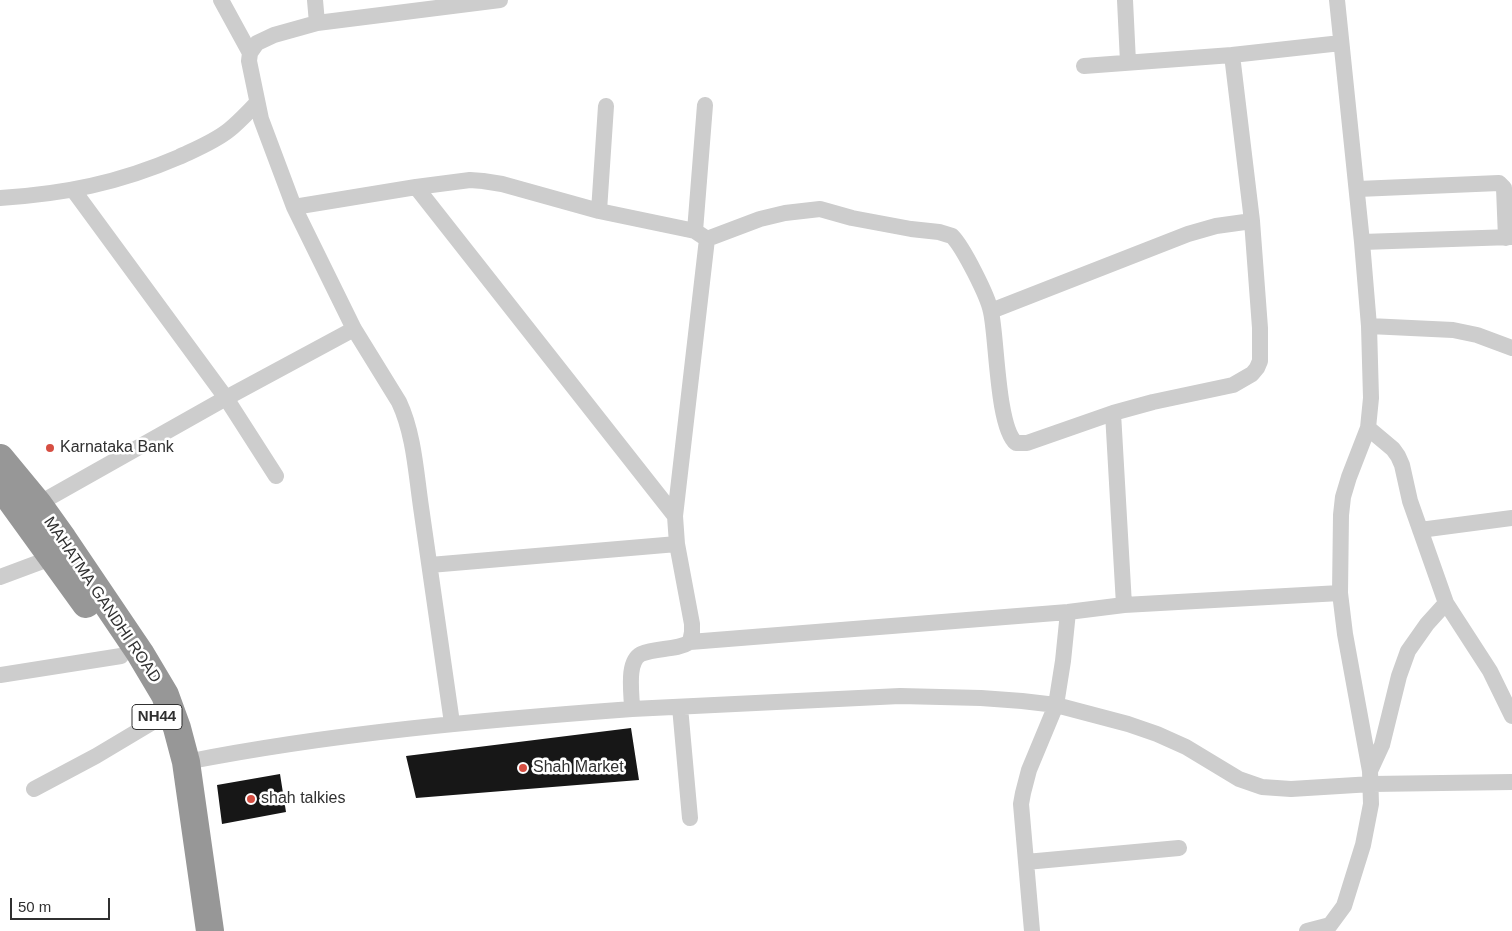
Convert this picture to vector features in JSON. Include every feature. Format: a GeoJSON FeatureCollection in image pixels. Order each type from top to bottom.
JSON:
{"type":"FeatureCollection","features":[{"type":"Feature","properties":{"kind":"highway","name":"MAHATMA GANDHI ROAD"},"geometry":{"type":"LineString","coordinates":[[0,458],[38,504],[140,654],[165,695],[177,728],[186,762],[210,931]]}},
{"type":"Feature","properties":{"kind":"highway","name":"MAHATMA GANDHI ROAD"},"geometry":{"type":"LineString","coordinates":[[0,485],[89,608],[144,691],[158,719],[171,764],[196,931]]}},
{"type":"Feature","properties":{"kind":"street"},"geometry":{"type":"LineString","coordinates":[[221,0],[250,52]]}},
{"type":"Feature","properties":{"kind":"street"},"geometry":{"type":"LineString","coordinates":[[315,0],[317,23]]}},
{"type":"Feature","properties":{"kind":"street"},"geometry":{"type":"LineString","coordinates":[[452,723],[430,565],[410,438],[404,412],[354,329],[294,207],[269,143],[257,103],[249,61],[250,52],[258,43],[274,35],[317,23],[468,2],[500,0]]}},
{"type":"Feature","properties":{"kind":"street"},"geometry":{"type":"LineString","coordinates":[[1125,0],[1128,62]]}},
{"type":"Feature","properties":{"kind":"street"},"geometry":{"type":"LineString","coordinates":[[1307,931],[1330,928],[1344,906],[1363,845],[1372,804],[1371,777],[1345,634],[1340,592],[1343,498],[1368,428],[1371,398],[1358,189],[1337,0]]}},
{"type":"Feature","properties":{"kind":"street"},"geometry":{"type":"LineString","coordinates":[[1084,66],[1232,55],[1341,42]]}},
{"type":"Feature","properties":{"kind":"street"},"geometry":{"type":"LineString","coordinates":[[294,207],[470,180],[492,182],[599,212],[701,235],[785,213],[820,209],[852,218],[948,234],[955,239],[987,296],[991,311],[1002,405],[1010,436],[1016,443],[1027,443],[1113,413],[1153,402],[1233,385],[1252,374],[1257,368],[1260,361],[1260,328],[1252,221],[1232,55]]}},
{"type":"Feature","properties":{"kind":"street"},"geometry":{"type":"LineString","coordinates":[[0,198],[74,191],[156,167],[201,147],[230,129],[257,103]]}},
{"type":"Feature","properties":{"kind":"street"},"geometry":{"type":"LineString","coordinates":[[690,642],[692,624],[677,544],[675,516],[701,235],[704,105]]}},
{"type":"Feature","properties":{"kind":"street"},"geometry":{"type":"LineString","coordinates":[[599,212],[606,106]]}},
{"type":"Feature","properties":{"kind":"street"},"geometry":{"type":"LineString","coordinates":[[1358,189],[1499,182],[1504,188],[1509,238],[1362,242]]}},
{"type":"Feature","properties":{"kind":"street"},"geometry":{"type":"LineString","coordinates":[[416,187],[675,516]]}},
{"type":"Feature","properties":{"kind":"street"},"geometry":{"type":"LineString","coordinates":[[74,191],[226,398],[276,476]]}},
{"type":"Feature","properties":{"kind":"street"},"geometry":{"type":"LineString","coordinates":[[991,311],[1188,234],[1210,227],[1252,221]]}},
{"type":"Feature","properties":{"kind":"street"},"geometry":{"type":"LineString","coordinates":[[1368,326],[1453,330],[1477,335],[1512,348]]}},
{"type":"Feature","properties":{"kind":"street"},"geometry":{"type":"LineString","coordinates":[[38,504],[226,398],[354,329]]}},
{"type":"Feature","properties":{"kind":"street"},"geometry":{"type":"LineString","coordinates":[[1113,413],[1124,605]]}},
{"type":"Feature","properties":{"kind":"street"},"geometry":{"type":"LineString","coordinates":[[1368,428],[1393,449],[1398,456],[1402,465],[1410,501],[1446,603],[1490,672],[1512,716]]}},
{"type":"Feature","properties":{"kind":"street"},"geometry":{"type":"LineString","coordinates":[[1420,530],[1512,518]]}},
{"type":"Feature","properties":{"kind":"street"},"geometry":{"type":"LineString","coordinates":[[430,565],[677,544]]}},
{"type":"Feature","properties":{"kind":"street"},"geometry":{"type":"LineString","coordinates":[[0,577],[51,558]]}},
{"type":"Feature","properties":{"kind":"street"},"geometry":{"type":"LineString","coordinates":[[632,709],[631,671],[634,660],[648,652],[683,646],[690,642],[1068,612],[1124,605],[1340,592]]}},
{"type":"Feature","properties":{"kind":"street"},"geometry":{"type":"LineString","coordinates":[[1371,777],[1382,745],[1399,676],[1408,651],[1446,603]]}},
{"type":"Feature","properties":{"kind":"street"},"geometry":{"type":"LineString","coordinates":[[1032,931],[1021,804],[1022,793],[1029,770],[1056,705],[1068,612]]}},
{"type":"Feature","properties":{"kind":"street"},"geometry":{"type":"LineString","coordinates":[[0,676],[121,656]]}},
{"type":"Feature","properties":{"kind":"street"},"geometry":{"type":"LineString","coordinates":[[186,762],[248,750],[452,723],[632,709],[916,696],[981,698],[1056,705],[1128,724],[1157,734],[1186,747],[1239,779],[1262,787],[1290,789],[1371,777],[1512,782]]}},
{"type":"Feature","properties":{"kind":"street"},"geometry":{"type":"LineString","coordinates":[[680,707],[690,818]]}},
{"type":"Feature","properties":{"kind":"street"},"geometry":{"type":"LineString","coordinates":[[34,789],[96,756],[158,719]]}},
{"type":"Feature","properties":{"kind":"street"},"geometry":{"type":"LineString","coordinates":[[1026,862],[1179,848]]}},
{"type":"Feature","properties":{"kind":"building","name":"Shah Market"},"geometry":{"type":"Polygon","coordinates":[[[631,728],[639,780],[416,798],[406,756],[631,728]]]}},
{"type":"Feature","properties":{"kind":"building","name":"shah talkies"},"geometry":{"type":"Polygon","coordinates":[[[280,774],[286,812],[222,824],[217,785],[280,774]]]}},
{"type":"Feature","properties":{"kind":"place","name":"Karnataka Bank"},"geometry":{"type":"Point","coordinates":[50,448]}},
{"type":"Feature","properties":{"kind":"place","name":"Shah Market"},"geometry":{"type":"Point","coordinates":[523,768]}},
{"type":"Feature","properties":{"kind":"place","name":"shah talkies"},"geometry":{"type":"Point","coordinates":[251,799]}}]}
